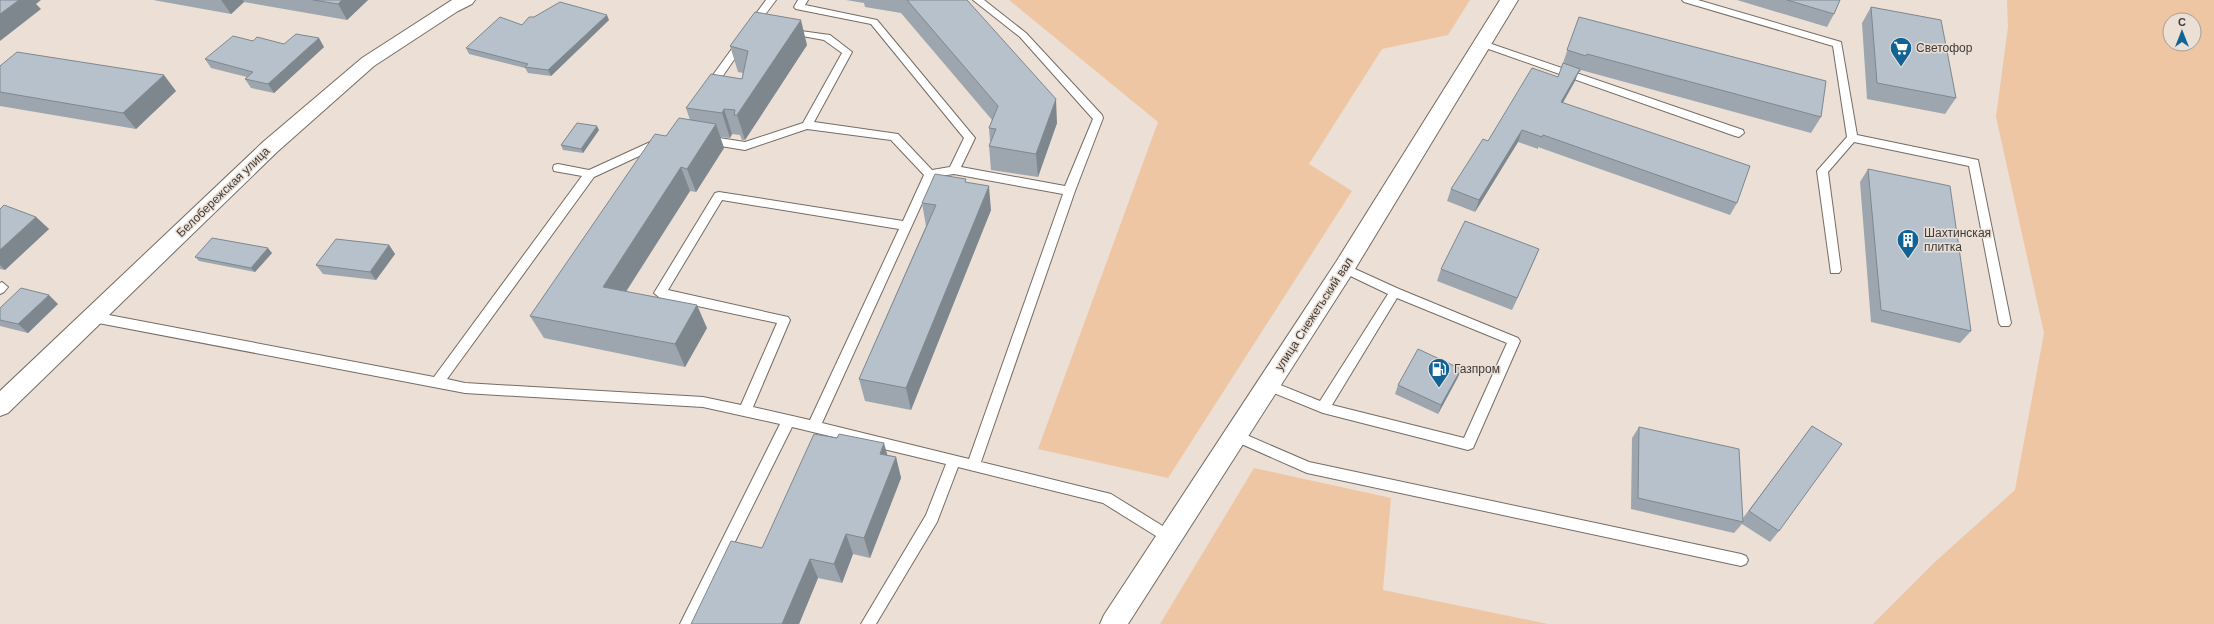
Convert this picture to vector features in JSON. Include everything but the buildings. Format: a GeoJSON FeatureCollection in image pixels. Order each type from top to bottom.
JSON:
{"type":"FeatureCollection","features":[{"type":"Feature","properties":{"kind":"main road","name":"Белобережская улица"},"geometry":{"type":"LineString","coordinates":[[0,406],[270,147],[363,67],[452,7],[466,0]]}},
{"type":"Feature","properties":{"kind":"main road","name":"улица Снежетьский вал"},"geometry":{"type":"LineString","coordinates":[[1113,624],[1344,268],[1510,0]]}},
{"type":"Feature","properties":{"kind":"lane"},"geometry":{"type":"LineString","coordinates":[[703,96],[771,0]]}},
{"type":"Feature","properties":{"kind":"lane"},"geometry":{"type":"LineString","coordinates":[[803,0],[799,7],[874,22],[970,138],[954,170]]}},
{"type":"Feature","properties":{"kind":"lane"},"geometry":{"type":"LineString","coordinates":[[973,466],[1069,191],[1098,118],[1024,35],[978,0]]}},
{"type":"Feature","properties":{"kind":"lane"},"geometry":{"type":"LineString","coordinates":[[1687,0],[1838,44],[1852,138]]}},
{"type":"Feature","properties":{"kind":"lane"},"geometry":{"type":"LineString","coordinates":[[752,26],[827,37],[847,52],[807,125]]}},
{"type":"Feature","properties":{"kind":"lane"},"geometry":{"type":"LineString","coordinates":[[1483,44],[1738,133]]}},
{"type":"Feature","properties":{"kind":"lane"},"geometry":{"type":"LineString","coordinates":[[699,139],[745,146],[807,125],[894,137],[930,174]]}},
{"type":"Feature","properties":{"kind":"lane"},"geometry":{"type":"LineString","coordinates":[[437,383],[590,174],[669,138]]}},
{"type":"Feature","properties":{"kind":"lane"},"geometry":{"type":"LineString","coordinates":[[1835,270],[1822,171],[1852,138]]}},
{"type":"Feature","properties":{"kind":"lane"},"geometry":{"type":"LineString","coordinates":[[1852,138],[1974,163],[2005,323]]}},
{"type":"Feature","properties":{"kind":"lane"},"geometry":{"type":"LineString","coordinates":[[558,168],[590,174]]}},
{"type":"Feature","properties":{"kind":"lane"},"geometry":{"type":"LineString","coordinates":[[930,174],[954,170],[1069,191]]}},
{"type":"Feature","properties":{"kind":"lane"},"geometry":{"type":"LineString","coordinates":[[814,426],[930,174]]}},
{"type":"Feature","properties":{"kind":"lane"},"geometry":{"type":"LineString","coordinates":[[744,411],[784,320],[660,293],[719,196],[906,226]]}},
{"type":"Feature","properties":{"kind":"lane"},"geometry":{"type":"LineString","coordinates":[[1268,385],[1323,408],[1468,444],[1514,341],[1395,292],[1344,268]]}},
{"type":"Feature","properties":{"kind":"lane"},"geometry":{"type":"LineString","coordinates":[[1323,408],[1395,292]]}},
{"type":"Feature","properties":{"kind":"lane"},"geometry":{"type":"LineString","coordinates":[[93,317],[465,388],[703,402],[789,420],[1106,498],[1169,537]]}},
{"type":"Feature","properties":{"kind":"lane"},"geometry":{"type":"LineString","coordinates":[[687,624],[789,420]]}},
{"type":"Feature","properties":{"kind":"lane"},"geometry":{"type":"LineString","coordinates":[[1235,435],[1307,468],[1740,560]]}},
{"type":"Feature","properties":{"kind":"lane"},"geometry":{"type":"LineString","coordinates":[[868,624],[932,518],[954,461]]}},
{"type":"Feature","properties":{"kind":"shaded area"},"geometry":{"type":"Polygon","coordinates":[[[1009,0],[1470,0],[1448,35],[1382,49],[1309,164],[1352,191],[1168,478],[1038,449],[1158,122],[1009,0]]]}},
{"type":"Feature","properties":{"kind":"shaded area"},"geometry":{"type":"Polygon","coordinates":[[[2007,0],[2214,0],[2214,624],[1873,624],[1936,561],[2015,490],[2044,333],[1996,117],[2008,27],[2007,0]]]}},
{"type":"Feature","properties":{"kind":"shaded area"},"geometry":{"type":"Polygon","coordinates":[[[1254,468],[1391,498],[1383,590],[1548,624],[1160,624],[1254,468]]]}},
{"type":"Feature","properties":{"kind":"place","name":"Светофор"},"geometry":{"type":"Point","coordinates":[1901,68]}},
{"type":"Feature","properties":{"kind":"place","name":"Шахтинская плитка"},"geometry":{"type":"Point","coordinates":[1908,260]}},
{"type":"Feature","properties":{"kind":"place","name":"Газпром"},"geometry":{"type":"Point","coordinates":[1439,388]}}]}
